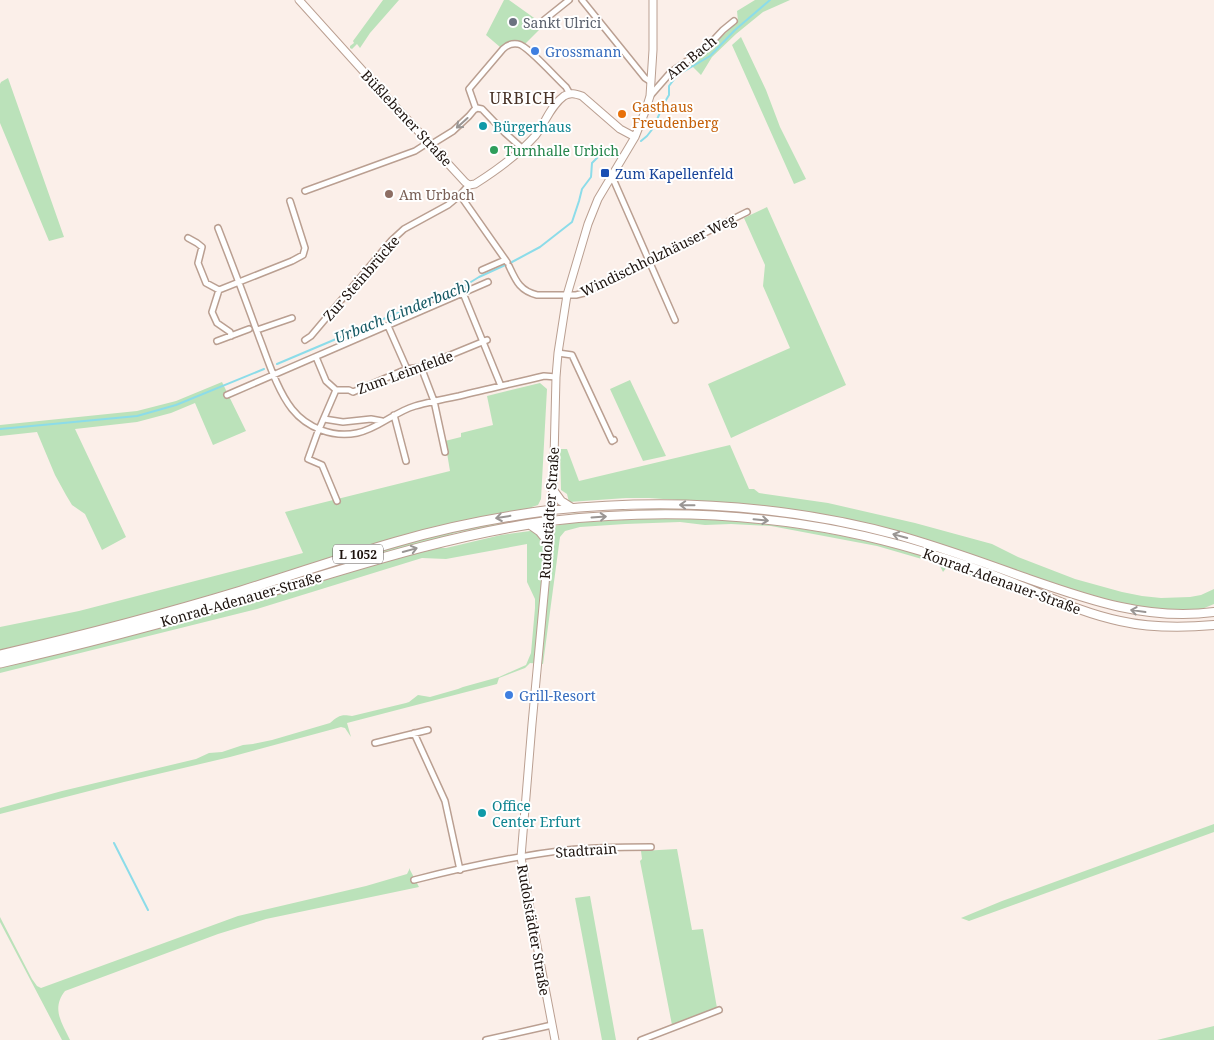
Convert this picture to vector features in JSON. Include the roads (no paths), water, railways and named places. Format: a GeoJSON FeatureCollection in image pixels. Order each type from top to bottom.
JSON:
{"type":"FeatureCollection","features":[{"type":"Feature","properties":{"kind":"highway","name":"Konrad-Adenauer-Straße"},"geometry":{"type":"LineString","coordinates":[[0,655],[168,612],[452,527],[552,510]]}},
{"type":"Feature","properties":{"kind":"highway","name":"Konrad-Adenauer-Straße"},"geometry":{"type":"LineString","coordinates":[[0,663],[170,620],[403,552],[469,535],[550,521]]}},
{"type":"Feature","properties":{"kind":"highway"},"geometry":{"type":"LineString","coordinates":[[530,524],[540,530],[548,541]]}},
{"type":"Feature","properties":{"kind":"main road"},"geometry":{"type":"LineString","coordinates":[[553,490],[561,501],[572,508]]}},
{"type":"Feature","properties":{"kind":"main road","name":"Konrad-Adenauer-Straße"},"geometry":{"type":"LineString","coordinates":[[552,510],[612,505],[694,505],[745,508],[793,514],[852,524],[952,551],[1080,597],[1118,607],[1159,613],[1186,614],[1212,611]]}},
{"type":"Feature","properties":{"kind":"main road","name":"Konrad-Adenauer-Straße"},"geometry":{"type":"LineString","coordinates":[[550,521],[614,516],[695,514],[736,517],[847,532],[954,561],[1094,615],[1157,627],[1214,625]]}},
{"type":"Feature","properties":{"kind":"street","name":"Büßlebener Straße"},"geometry":{"type":"LineString","coordinates":[[299,0],[469,185]]}},
{"type":"Feature","properties":{"kind":"street"},"geometry":{"type":"LineString","coordinates":[[544,20],[570,0]]}},
{"type":"Feature","properties":{"kind":"street"},"geometry":{"type":"LineString","coordinates":[[582,0],[645,78],[651,82]]}},
{"type":"Feature","properties":{"kind":"street","name":"Rudolstädter Straße"},"geometry":{"type":"LineString","coordinates":[[555,1040],[521,856],[552,510],[558,353],[567,295],[588,224],[598,199],[635,136],[650,96],[653,50],[653,0]]}},
{"type":"Feature","properties":{"kind":"street","name":"Am Bach"},"geometry":{"type":"LineString","coordinates":[[650,96],[671,72],[707,47],[734,21]]}},
{"type":"Feature","properties":{"kind":"street"},"geometry":{"type":"LineString","coordinates":[[476,109],[469,89],[508,45],[524,45],[570,94]]}},
{"type":"Feature","properties":{"kind":"street"},"geometry":{"type":"LineString","coordinates":[[469,185],[475,184],[484,178],[523,149],[542,127],[551,110],[566,94],[582,96],[620,129],[635,136]]}},
{"type":"Feature","properties":{"kind":"street"},"geometry":{"type":"LineString","coordinates":[[305,191],[415,151],[454,131],[476,109],[482,109],[523,149]]}},
{"type":"Feature","properties":{"kind":"street"},"geometry":{"type":"LineString","coordinates":[[610,178],[614,181],[675,320]]}},
{"type":"Feature","properties":{"kind":"street","name":"Zur Steinbrücke"},"geometry":{"type":"LineString","coordinates":[[305,340],[311,336],[391,241],[404,230],[448,206],[469,185]]}},
{"type":"Feature","properties":{"kind":"street","name":"Windischholzhäuser Weg"},"geometry":{"type":"LineString","coordinates":[[460,196],[507,263],[522,289],[537,295],[584,293],[747,212]]}},
{"type":"Feature","properties":{"kind":"street"},"geometry":{"type":"LineString","coordinates":[[188,238],[202,247],[198,263],[206,284],[219,290],[303,255],[305,248],[290,201]]}},
{"type":"Feature","properties":{"kind":"street"},"geometry":{"type":"LineString","coordinates":[[218,228],[274,375],[284,396],[292,410],[306,422],[319,429],[330,433],[357,433],[370,429],[405,409],[414,406],[544,376],[556,377]]}},
{"type":"Feature","properties":{"kind":"street"},"geometry":{"type":"LineString","coordinates":[[482,270],[507,263]]}},
{"type":"Feature","properties":{"kind":"street"},"geometry":{"type":"LineString","coordinates":[[227,395],[488,282]]}},
{"type":"Feature","properties":{"kind":"street"},"geometry":{"type":"LineString","coordinates":[[219,290],[212,312],[217,323],[230,332],[231,336]]}},
{"type":"Feature","properties":{"kind":"street"},"geometry":{"type":"LineString","coordinates":[[463,293],[485,341],[501,386]]}},
{"type":"Feature","properties":{"kind":"street"},"geometry":{"type":"LineString","coordinates":[[257,330],[292,318]]}},
{"type":"Feature","properties":{"kind":"street"},"geometry":{"type":"LineString","coordinates":[[388,326],[407,369]]}},
{"type":"Feature","properties":{"kind":"street"},"geometry":{"type":"LineString","coordinates":[[217,341],[249,329]]}},
{"type":"Feature","properties":{"kind":"street","name":"Zum Leimfelde"},"geometry":{"type":"LineString","coordinates":[[316,357],[326,381],[336,390],[349,390],[353,392],[407,369],[421,367],[485,341]]}},
{"type":"Feature","properties":{"kind":"street"},"geometry":{"type":"LineString","coordinates":[[558,353],[572,355],[612,441],[614,440]]}},
{"type":"Feature","properties":{"kind":"street"},"geometry":{"type":"LineString","coordinates":[[421,367],[434,401],[445,452]]}},
{"type":"Feature","properties":{"kind":"street"},"geometry":{"type":"LineString","coordinates":[[336,390],[308,459],[322,465],[337,501]]}},
{"type":"Feature","properties":{"kind":"street"},"geometry":{"type":"LineString","coordinates":[[394,415],[406,461]]}},
{"type":"Feature","properties":{"kind":"street"},"geometry":{"type":"LineString","coordinates":[[324,419],[343,422],[371,419],[383,421]]}},
{"type":"Feature","properties":{"kind":"street"},"geometry":{"type":"LineString","coordinates":[[375,743],[428,730]]}},
{"type":"Feature","properties":{"kind":"street"},"geometry":{"type":"LineString","coordinates":[[414,733],[445,801],[460,870]]}},
{"type":"Feature","properties":{"kind":"street","name":"Stadtrain"},"geometry":{"type":"LineString","coordinates":[[414,880],[521,856],[568,850],[651,847]]}},
{"type":"Feature","properties":{"kind":"street"},"geometry":{"type":"LineString","coordinates":[[641,1040],[719,1010]]}},
{"type":"Feature","properties":{"kind":"street"},"geometry":{"type":"LineString","coordinates":[[486,1040],[552,1025]]}},
{"type":"Feature","properties":{"kind":"waterway","name":"Urbach (Linderbach)"},"geometry":{"type":"LineString","coordinates":[[641,141],[654,127],[669,95],[669,86],[675,78],[710,56],[735,30],[770,0]]}},
{"type":"Feature","properties":{"kind":"waterway","name":"Urbach (Linderbach)"},"geometry":{"type":"LineString","coordinates":[[277,364],[416,304],[429,303],[442,293],[453,293],[479,277],[540,247],[572,222],[582,189],[591,177],[592,163],[604,151],[617,150]]}},
{"type":"Feature","properties":{"kind":"waterway","name":"Urbach (Linderbach)"},"geometry":{"type":"LineString","coordinates":[[0,429],[137,416],[176,405],[264,369]]}},
{"type":"Feature","properties":{"kind":"waterway"},"geometry":{"type":"LineString","coordinates":[[114,843],[148,910]]}},
{"type":"Feature","properties":{"kind":"place","name":"Sankt Ulrici"},"geometry":{"type":"Point","coordinates":[513,22]}},
{"type":"Feature","properties":{"kind":"place","name":"Grossmann"},"geometry":{"type":"Point","coordinates":[535,51]}},
{"type":"Feature","properties":{"kind":"place","name":"Gasthaus Freudenberg"},"geometry":{"type":"Point","coordinates":[622,114]}},
{"type":"Feature","properties":{"kind":"place","name":"Bürgerhaus"},"geometry":{"type":"Point","coordinates":[483,126]}},
{"type":"Feature","properties":{"kind":"place","name":"Turnhalle Urbich"},"geometry":{"type":"Point","coordinates":[494,150]}},
{"type":"Feature","properties":{"kind":"place","name":"Zum Kapellenfeld"},"geometry":{"type":"Point","coordinates":[605,173]}},
{"type":"Feature","properties":{"kind":"place","name":"Am Urbach"},"geometry":{"type":"Point","coordinates":[389,194]}},
{"type":"Feature","properties":{"kind":"place","name":"Grill-Resort"},"geometry":{"type":"Point","coordinates":[509,695]}},
{"type":"Feature","properties":{"kind":"place","name":"Office Center Erfurt"},"geometry":{"type":"Point","coordinates":[482,813]}},
{"type":"Feature","properties":{"kind":"district","name":"URBICH"},"geometry":{"type":"Point","coordinates":[523,98]}}]}
